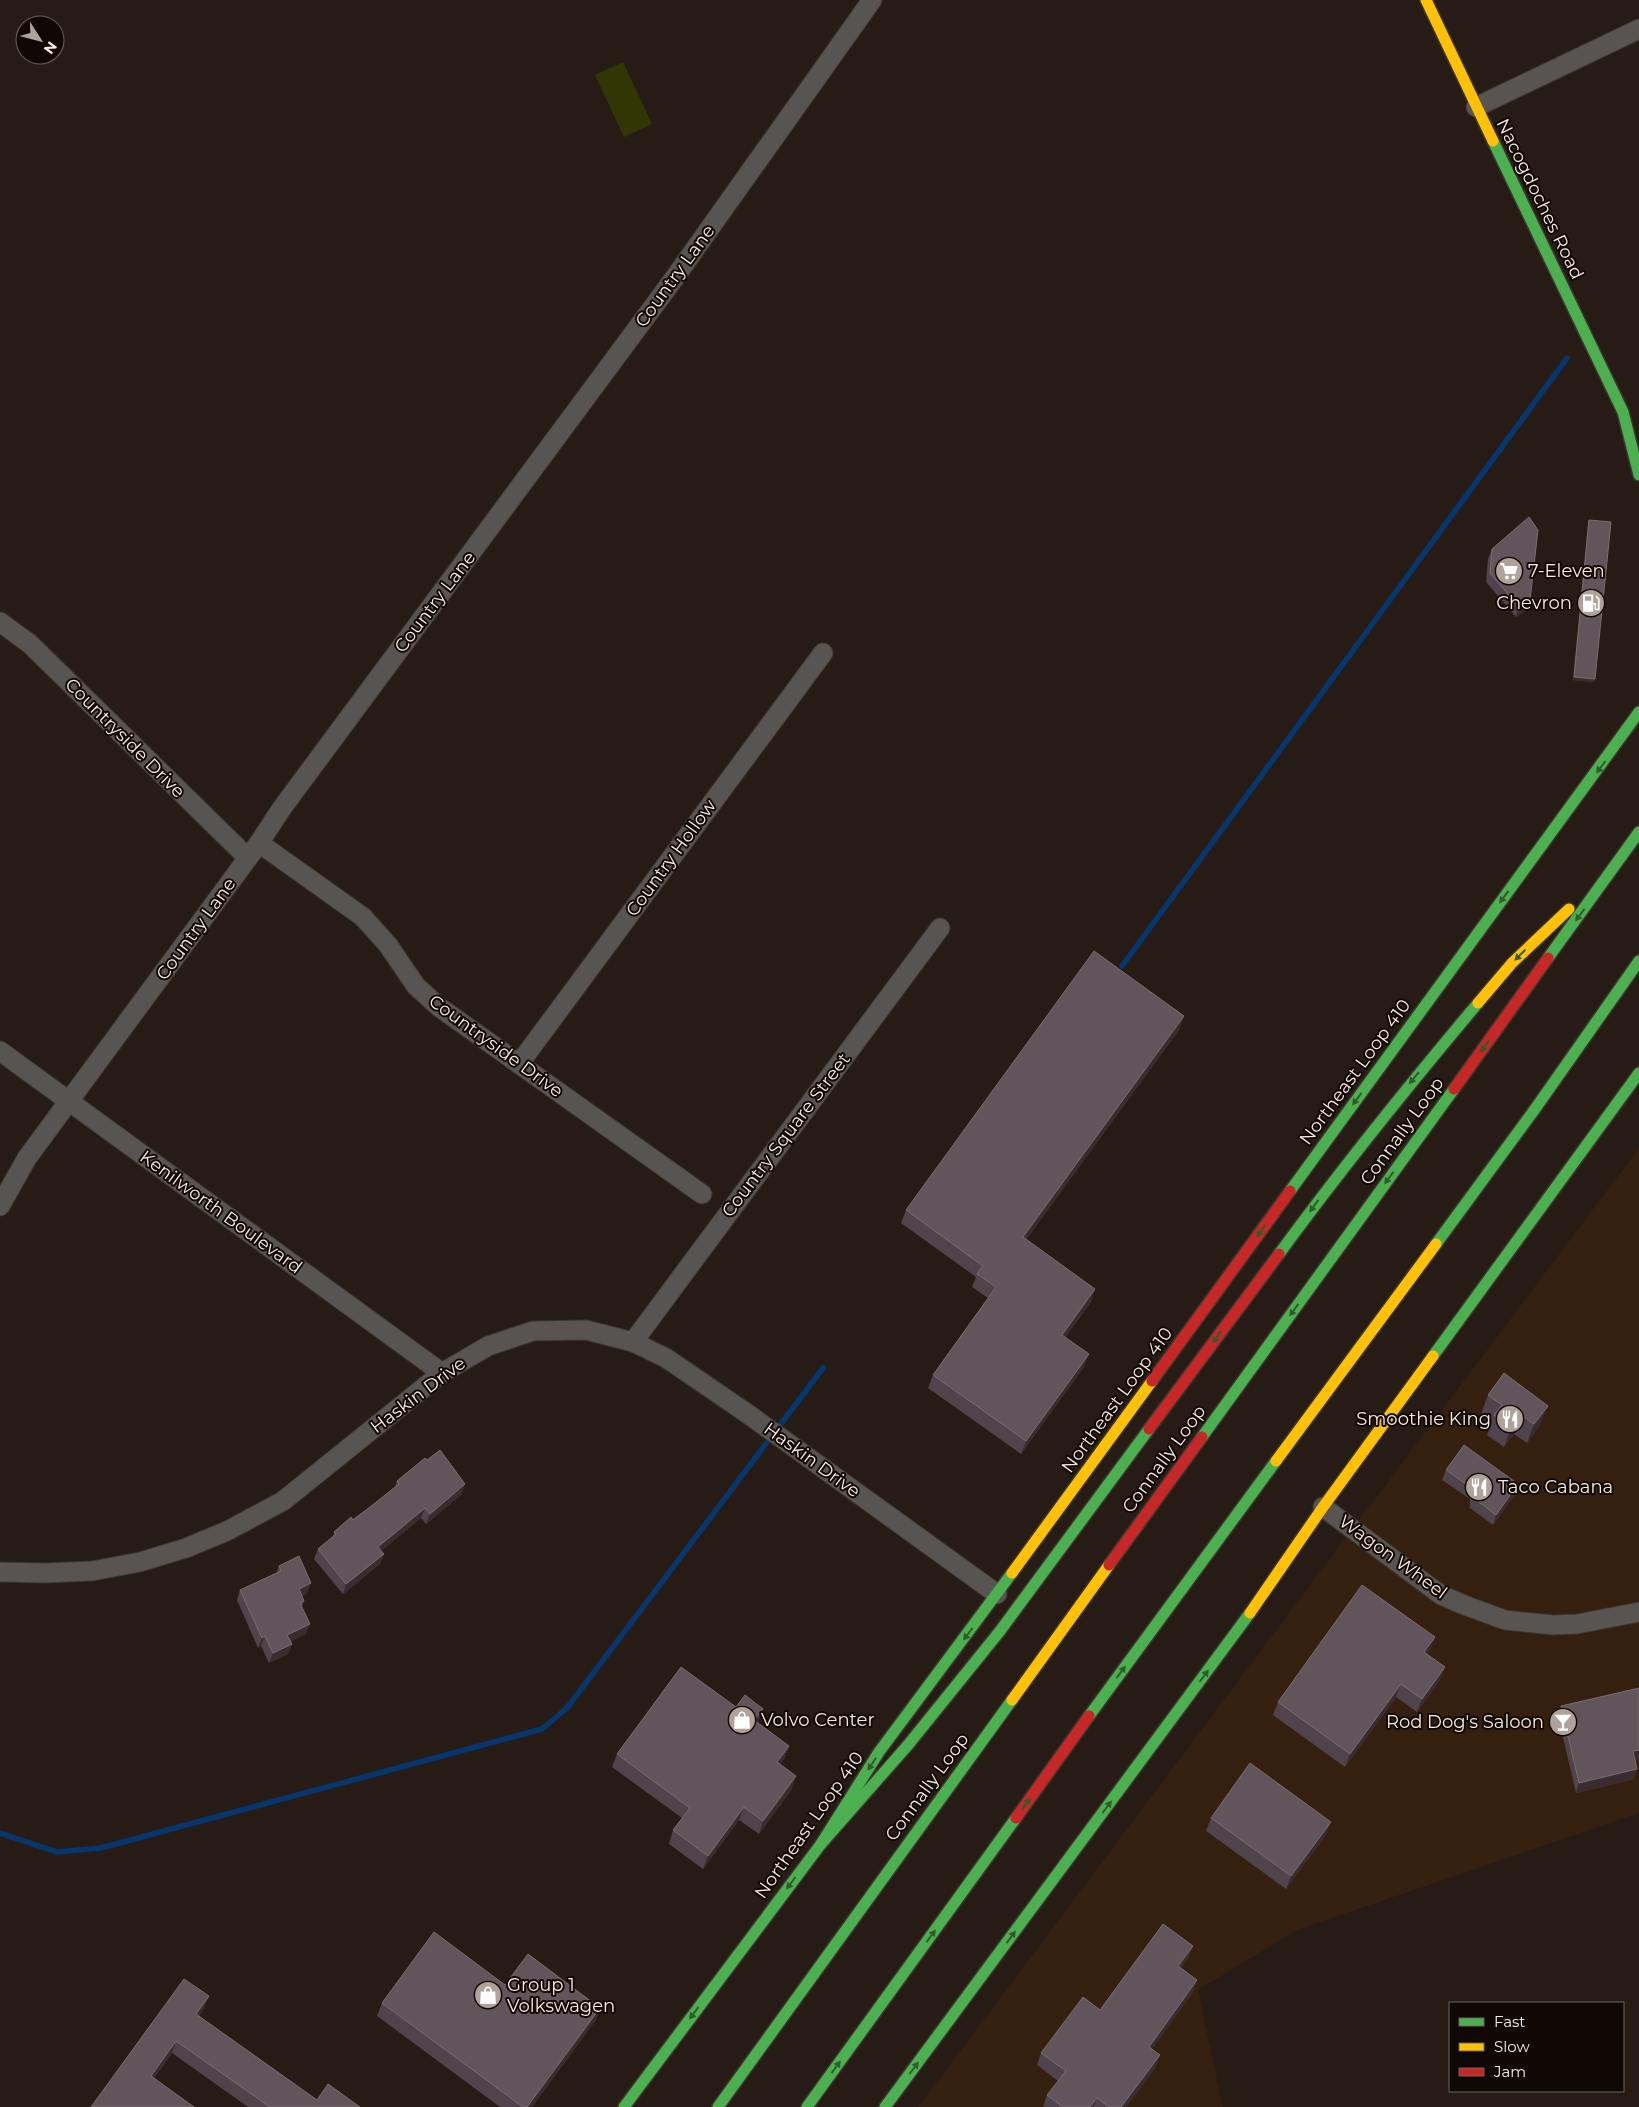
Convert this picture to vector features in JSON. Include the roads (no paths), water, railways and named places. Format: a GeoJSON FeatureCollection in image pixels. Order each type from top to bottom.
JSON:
{"type":"FeatureCollection","features":[{"type":"Feature","properties":{"kind":"main road","name":"Nacogdoches Road"},"geometry":{"type":"LineString","coordinates":[[1426,0],[1623,412],[1639,475]]}},
{"type":"Feature","properties":{"kind":"main road","name":"Nacogdoches Road"},"geometry":{"type":"LineString","coordinates":[[1623,412],[1639,431]]}},
{"type":"Feature","properties":{"kind":"main road","name":"Northeast Loop 410"},"geometry":{"type":"LineString","coordinates":[[624,2107],[821,1844],[880,1752],[1614,749],[1639,712]]}},
{"type":"Feature","properties":{"kind":"main road"},"geometry":{"type":"LineString","coordinates":[[1614,749],[1631,744]]}},
{"type":"Feature","properties":{"kind":"main road","name":"Connally Loop"},"geometry":{"type":"LineString","coordinates":[[718,2107],[1639,832]]}},
{"type":"Feature","properties":{"kind":"main road"},"geometry":{"type":"LineString","coordinates":[[821,1844],[908,1744],[1000,1631],[1334,1179],[1407,1087],[1512,963],[1619,861]]}},
{"type":"Feature","properties":{"kind":"main road"},"geometry":{"type":"LineString","coordinates":[[807,2107],[1114,1682],[1535,1109],[1638,962]]}},
{"type":"Feature","properties":{"kind":"main road"},"geometry":{"type":"LineString","coordinates":[[885,2107],[1236,1633],[1323,1508],[1639,1073]]}},
{"type":"Feature","properties":{"kind":"street","name":"Country Lane"},"geometry":{"type":"LineString","coordinates":[[0,1206],[27,1158],[259,843],[288,800],[673,280],[872,0]]}},
{"type":"Feature","properties":{"kind":"street"},"geometry":{"type":"LineString","coordinates":[[1476,107],[1639,29]]}},
{"type":"Feature","properties":{"kind":"street","name":"Countryside Drive"},"geometry":{"type":"LineString","coordinates":[[0,622],[30,644],[248,858]]}},
{"type":"Feature","properties":{"kind":"street","name":"Country Hollow"},"geometry":{"type":"LineString","coordinates":[[519,1064],[823,653]]}},
{"type":"Feature","properties":{"kind":"street","name":"Countryside Drive"},"geometry":{"type":"LineString","coordinates":[[259,843],[363,917],[388,945],[416,986],[439,1007],[702,1194]]}},
{"type":"Feature","properties":{"kind":"street","name":"Country Square Street"},"geometry":{"type":"LineString","coordinates":[[633,1342],[940,928]]}},
{"type":"Feature","properties":{"kind":"street","name":"Kenilworth Boulevard"},"geometry":{"type":"LineString","coordinates":[[0,1051],[442,1373]]}},
{"type":"Feature","properties":{"kind":"street","name":"Haskin Drive"},"geometry":{"type":"LineString","coordinates":[[0,1572],[92,1571],[140,1562],[186,1548],[227,1531],[284,1501],[442,1373],[488,1346],[533,1331],[586,1330],[633,1342],[666,1358],[748,1414],[997,1594]]}},
{"type":"Feature","properties":{"kind":"street","name":"Wagon Wheel"},"geometry":{"type":"LineString","coordinates":[[1323,1508],[1441,1595],[1506,1620],[1529,1624],[1569,1624],[1639,1612]]}},
{"type":"Feature","properties":{"kind":"waterway"},"geometry":{"type":"LineString","coordinates":[[1122,966],[1567,358]]}},
{"type":"Feature","properties":{"kind":"waterway"},"geometry":{"type":"LineString","coordinates":[[0,1833],[57,1852],[101,1848],[542,1729],[567,1708],[823,1368]]}},
{"type":"Feature","properties":{"kind":"place","name":"7-Eleven"},"geometry":{"type":"Point","coordinates":[1509,571]}},
{"type":"Feature","properties":{"kind":"place","name":"Chevron"},"geometry":{"type":"Point","coordinates":[1591,603]}},
{"type":"Feature","properties":{"kind":"place","name":"Smoothie King"},"geometry":{"type":"Point","coordinates":[1510,1419]}},
{"type":"Feature","properties":{"kind":"place","name":"Taco Cabana"},"geometry":{"type":"Point","coordinates":[1479,1487]}},
{"type":"Feature","properties":{"kind":"place","name":"Volvo Center"},"geometry":{"type":"Point","coordinates":[742,1720]}},
{"type":"Feature","properties":{"kind":"place","name":"Rod Dog's Saloon"},"geometry":{"type":"Point","coordinates":[1563,1722]}},
{"type":"Feature","properties":{"kind":"place","name":"Group 1 Volkswagen"},"geometry":{"type":"Point","coordinates":[488,1995]}}]}
